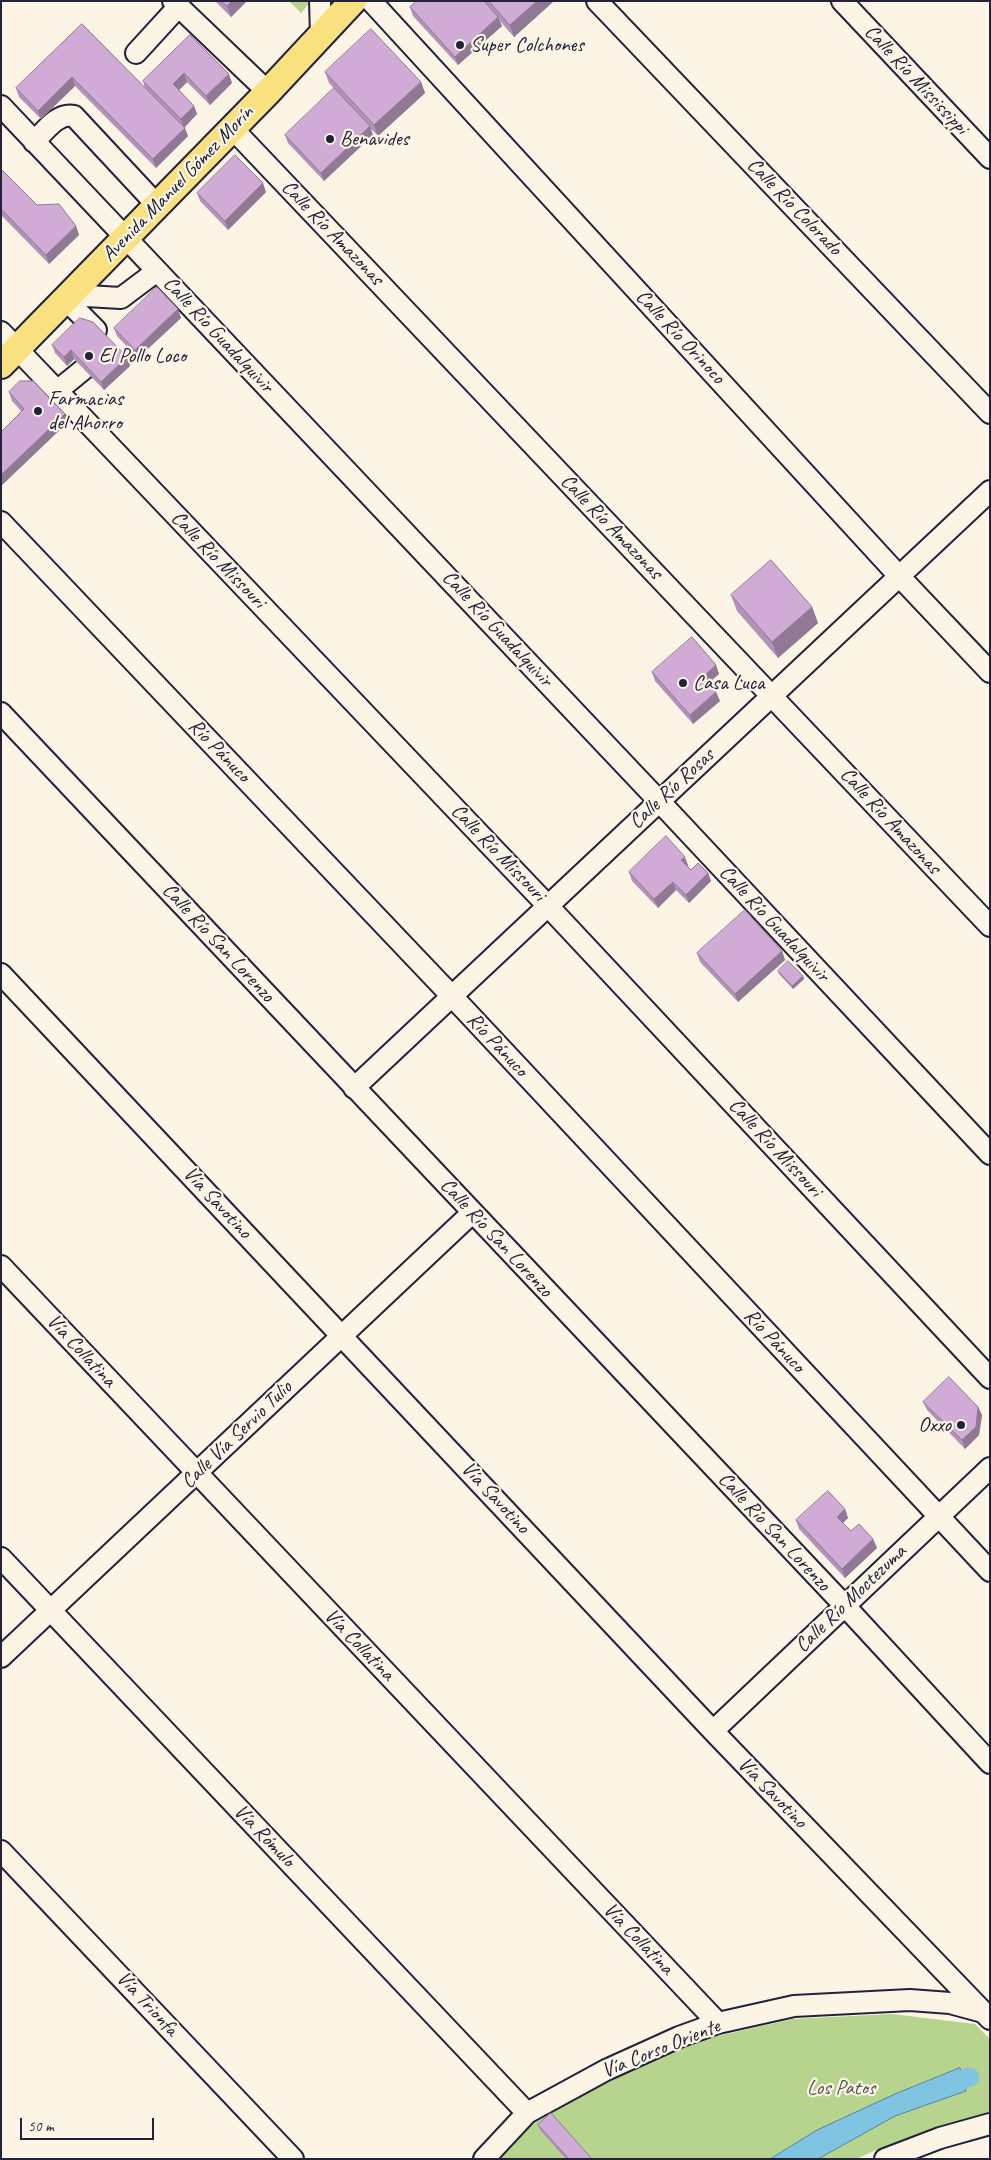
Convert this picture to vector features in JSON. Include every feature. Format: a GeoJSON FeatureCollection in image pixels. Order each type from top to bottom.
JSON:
{"type":"FeatureCollection","features":[{"type":"Feature","properties":{"kind":"main road","name":"Avenida Manuel Gómez Morín"},"geometry":{"type":"LineString","coordinates":[[6,349],[67,297],[156,204],[268,92],[352,1]]}},
{"type":"Feature","properties":{"kind":"street"},"geometry":{"type":"LineString","coordinates":[[320,1],[321,35]]}},
{"type":"Feature","properties":{"kind":"street","name":"Calle Río Orinoco"},"geometry":{"type":"LineString","coordinates":[[371,1],[899,576],[990,672]]}},
{"type":"Feature","properties":{"kind":"street","name":"Calle Río Colorado"},"geometry":{"type":"LineString","coordinates":[[597,1],[990,413]]}},
{"type":"Feature","properties":{"kind":"street","name":"Calle Río Mississippi"},"geometry":{"type":"LineString","coordinates":[[842,1],[990,158]]}},
{"type":"Feature","properties":{"kind":"street"},"geometry":{"type":"LineString","coordinates":[[136,53],[176,4],[268,92]]}},
{"type":"Feature","properties":{"kind":"street","name":"Calle Río Guadalquivir"},"geometry":{"type":"LineString","coordinates":[[1,106],[659,801],[990,1154]]}},
{"type":"Feature","properties":{"kind":"street"},"geometry":{"type":"LineString","coordinates":[[34,142],[60,117],[64,115],[74,116],[156,204]]}},
{"type":"Feature","properties":{"kind":"street","name":"Calle Río Amazonas"},"geometry":{"type":"LineString","coordinates":[[232,128],[990,926]]}},
{"type":"Feature","properties":{"kind":"street"},"geometry":{"type":"LineString","coordinates":[[67,297],[120,298],[157,271]]}},
{"type":"Feature","properties":{"kind":"street"},"geometry":{"type":"LineString","coordinates":[[67,297],[96,330]]}},
{"type":"Feature","properties":{"kind":"street","name":"Calle Río Missouri"},"geometry":{"type":"LineString","coordinates":[[6,349],[57,391],[548,906],[990,1378]]}},
{"type":"Feature","properties":{"kind":"street"},"geometry":{"type":"LineString","coordinates":[[57,391],[84,369]]}},
{"type":"Feature","properties":{"kind":"street","name":"Calle Río Rosas"},"geometry":{"type":"LineString","coordinates":[[354,1088],[990,491]]}},
{"type":"Feature","properties":{"kind":"street","name":"Río Pánuco"},"geometry":{"type":"LineString","coordinates":[[1,522],[452,996],[990,1572]]}},
{"type":"Feature","properties":{"kind":"street","name":"Calle Río San Lorenzo"},"geometry":{"type":"LineString","coordinates":[[1,713],[844,1605],[990,1763]]}},
{"type":"Feature","properties":{"kind":"street","name":"Vía Savotino"},"geometry":{"type":"LineString","coordinates":[[1,974],[713,1731],[986,2016]]}},
{"type":"Feature","properties":{"kind":"street","name":"Calle Vía Servio Tulio"},"geometry":{"type":"LineString","coordinates":[[1,1657],[472,1213]]}},
{"type":"Feature","properties":{"kind":"street","name":"Vía Collatina"},"geometry":{"type":"LineString","coordinates":[[1,1266],[718,2023]]}},
{"type":"Feature","properties":{"kind":"street","name":"Calle Río Moctezuma"},"geometry":{"type":"LineString","coordinates":[[713,1731],[990,1468]]}},
{"type":"Feature","properties":{"kind":"street","name":"Vía Rómulo"},"geometry":{"type":"LineString","coordinates":[[1,1558],[527,2113]]}},
{"type":"Feature","properties":{"kind":"street","name":"Vía Trionfa"},"geometry":{"type":"LineString","coordinates":[[1,1851],[293,2159]]}},
{"type":"Feature","properties":{"kind":"street","name":"Vía Corso Oriente"},"geometry":{"type":"LineString","coordinates":[[484,2159],[527,2113],[606,2070],[679,2037],[718,2023],[794,2006],[910,2000],[950,2003],[986,2016]]}},
{"type":"Feature","properties":{"kind":"street"},"geometry":{"type":"LineString","coordinates":[[885,2159],[940,2138],[990,2124]]}},
{"type":"Feature","properties":{"kind":"green space"},"geometry":{"type":"Polygon","coordinates":[[[289,1],[311,1],[301,13],[289,1]]]}},
{"type":"Feature","properties":{"kind":"green space","name":"Los Patos"},"geometry":{"type":"Polygon","coordinates":[[[892,2014],[975,2024],[990,2039],[990,2114],[955,2123],[889,2145],[856,2159],[496,2159],[536,2122],[605,2083],[687,2043],[793,2019],[892,2014]]]}},
{"type":"Feature","properties":{"kind":"water"},"geometry":{"type":"Polygon","coordinates":[[[960,2068],[966,2091],[895,2116],[818,2159],[770,2159],[817,2130],[895,2094],[960,2068]]]}},
{"type":"Feature","properties":{"kind":"building"},"geometry":{"type":"Polygon","coordinates":[[[222,1],[232,1],[227,6],[222,1]]]}},
{"type":"Feature","properties":{"kind":"building","name":"Super Colchones"},"geometry":{"type":"Polygon","coordinates":[[[417,1],[484,1],[498,17],[455,57],[410,7],[417,1]]]}},
{"type":"Feature","properties":{"kind":"building"},"geometry":{"type":"Polygon","coordinates":[[[489,1],[537,1],[510,25],[489,1]]]}},
{"type":"Feature","properties":{"kind":"building"},"geometry":{"type":"Polygon","coordinates":[[[82,24],[185,128],[153,159],[72,77],[38,111],[16,88],[82,24]]]}},
{"type":"Feature","properties":{"kind":"building"},"geometry":{"type":"Polygon","coordinates":[[[371,29],[421,82],[374,125],[325,72],[371,29]]]}},
{"type":"Feature","properties":{"kind":"building"},"geometry":{"type":"Polygon","coordinates":[[[190,35],[229,74],[206,96],[184,73],[173,84],[194,106],[181,119],[143,81],[190,35]]]}},
{"type":"Feature","properties":{"kind":"building","name":"Benavides"},"geometry":{"type":"Polygon","coordinates":[[[334,88],[370,126],[321,173],[285,135],[334,88]]]}},
{"type":"Feature","properties":{"kind":"building"},"geometry":{"type":"Polygon","coordinates":[[[235,155],[263,183],[225,221],[197,193],[235,155]]]}},
{"type":"Feature","properties":{"kind":"building"},"geometry":{"type":"Polygon","coordinates":[[[1,169],[37,205],[59,204],[76,226],[46,255],[1,209],[1,169]]]}},
{"type":"Feature","properties":{"kind":"building"},"geometry":{"type":"Polygon","coordinates":[[[157,287],[178,309],[135,350],[114,328],[157,287]]]}},
{"type":"Feature","properties":{"kind":"building","name":"El Pollo Loco"},"geometry":{"type":"Polygon","coordinates":[[[80,318],[93,322],[127,357],[101,382],[71,350],[64,357],[52,345],[80,318]]]}},
{"type":"Feature","properties":{"kind":"building"},"geometry":{"type":"Polygon","coordinates":[[[20,381],[33,381],[65,414],[1,475],[1,432],[24,409],[9,392],[20,381]]]}},
{"type":"Feature","properties":{"kind":"building"},"geometry":{"type":"Polygon","coordinates":[[[771,560],[812,607],[772,642],[731,595],[771,560]]]}},
{"type":"Feature","properties":{"kind":"building","name":"Casa Luca"},"geometry":{"type":"Polygon","coordinates":[[[692,637],[716,665],[703,677],[716,692],[690,715],[652,672],[692,637]]]}},
{"type":"Feature","properties":{"kind":"building"},"geometry":{"type":"Polygon","coordinates":[[[666,836],[685,857],[681,860],[691,870],[698,863],[708,873],[686,895],[673,882],[654,899],[629,872],[666,836]]]}},
{"type":"Feature","properties":{"kind":"building"},"geometry":{"type":"Polygon","coordinates":[[[745,910],[782,951],[735,994],[697,953],[745,910]]]}},
{"type":"Feature","properties":{"kind":"building"},"geometry":{"type":"Polygon","coordinates":[[[788,961],[803,976],[792,986],[778,971],[788,961]]]}},
{"type":"Feature","properties":{"kind":"building","name":"Oxxo"},"geometry":{"type":"Polygon","coordinates":[[[949,1377],[978,1407],[976,1427],[962,1440],[923,1402],[949,1377]]]}},
{"type":"Feature","properties":{"kind":"building"},"geometry":{"type":"Polygon","coordinates":[[[828,1491],[845,1509],[837,1517],[851,1531],[859,1524],[873,1539],[842,1569],[796,1520],[828,1491]]]}},
{"type":"Feature","properties":{"kind":"building"},"geometry":{"type":"Polygon","coordinates":[[[551,2113],[592,2159],[569,2159],[538,2125],[551,2113]]]}},
{"type":"Feature","properties":{"kind":"waterway"},"geometry":{"type":"LineString","coordinates":[[941,2088],[970,2077]]}},
{"type":"Feature","properties":{"kind":"place","name":"Super Colchones"},"geometry":{"type":"Point","coordinates":[460,45]}},
{"type":"Feature","properties":{"kind":"place","name":"Benavides"},"geometry":{"type":"Point","coordinates":[330,139]}},
{"type":"Feature","properties":{"kind":"place","name":"El Pollo Loco"},"geometry":{"type":"Point","coordinates":[89,356]}},
{"type":"Feature","properties":{"kind":"place","name":"Farmacias del Ahorro"},"geometry":{"type":"Point","coordinates":[38,411]}},
{"type":"Feature","properties":{"kind":"place","name":"Casa Luca"},"geometry":{"type":"Point","coordinates":[683,683]}},
{"type":"Feature","properties":{"kind":"place","name":"Oxxo"},"geometry":{"type":"Point","coordinates":[961,1425]}}]}
